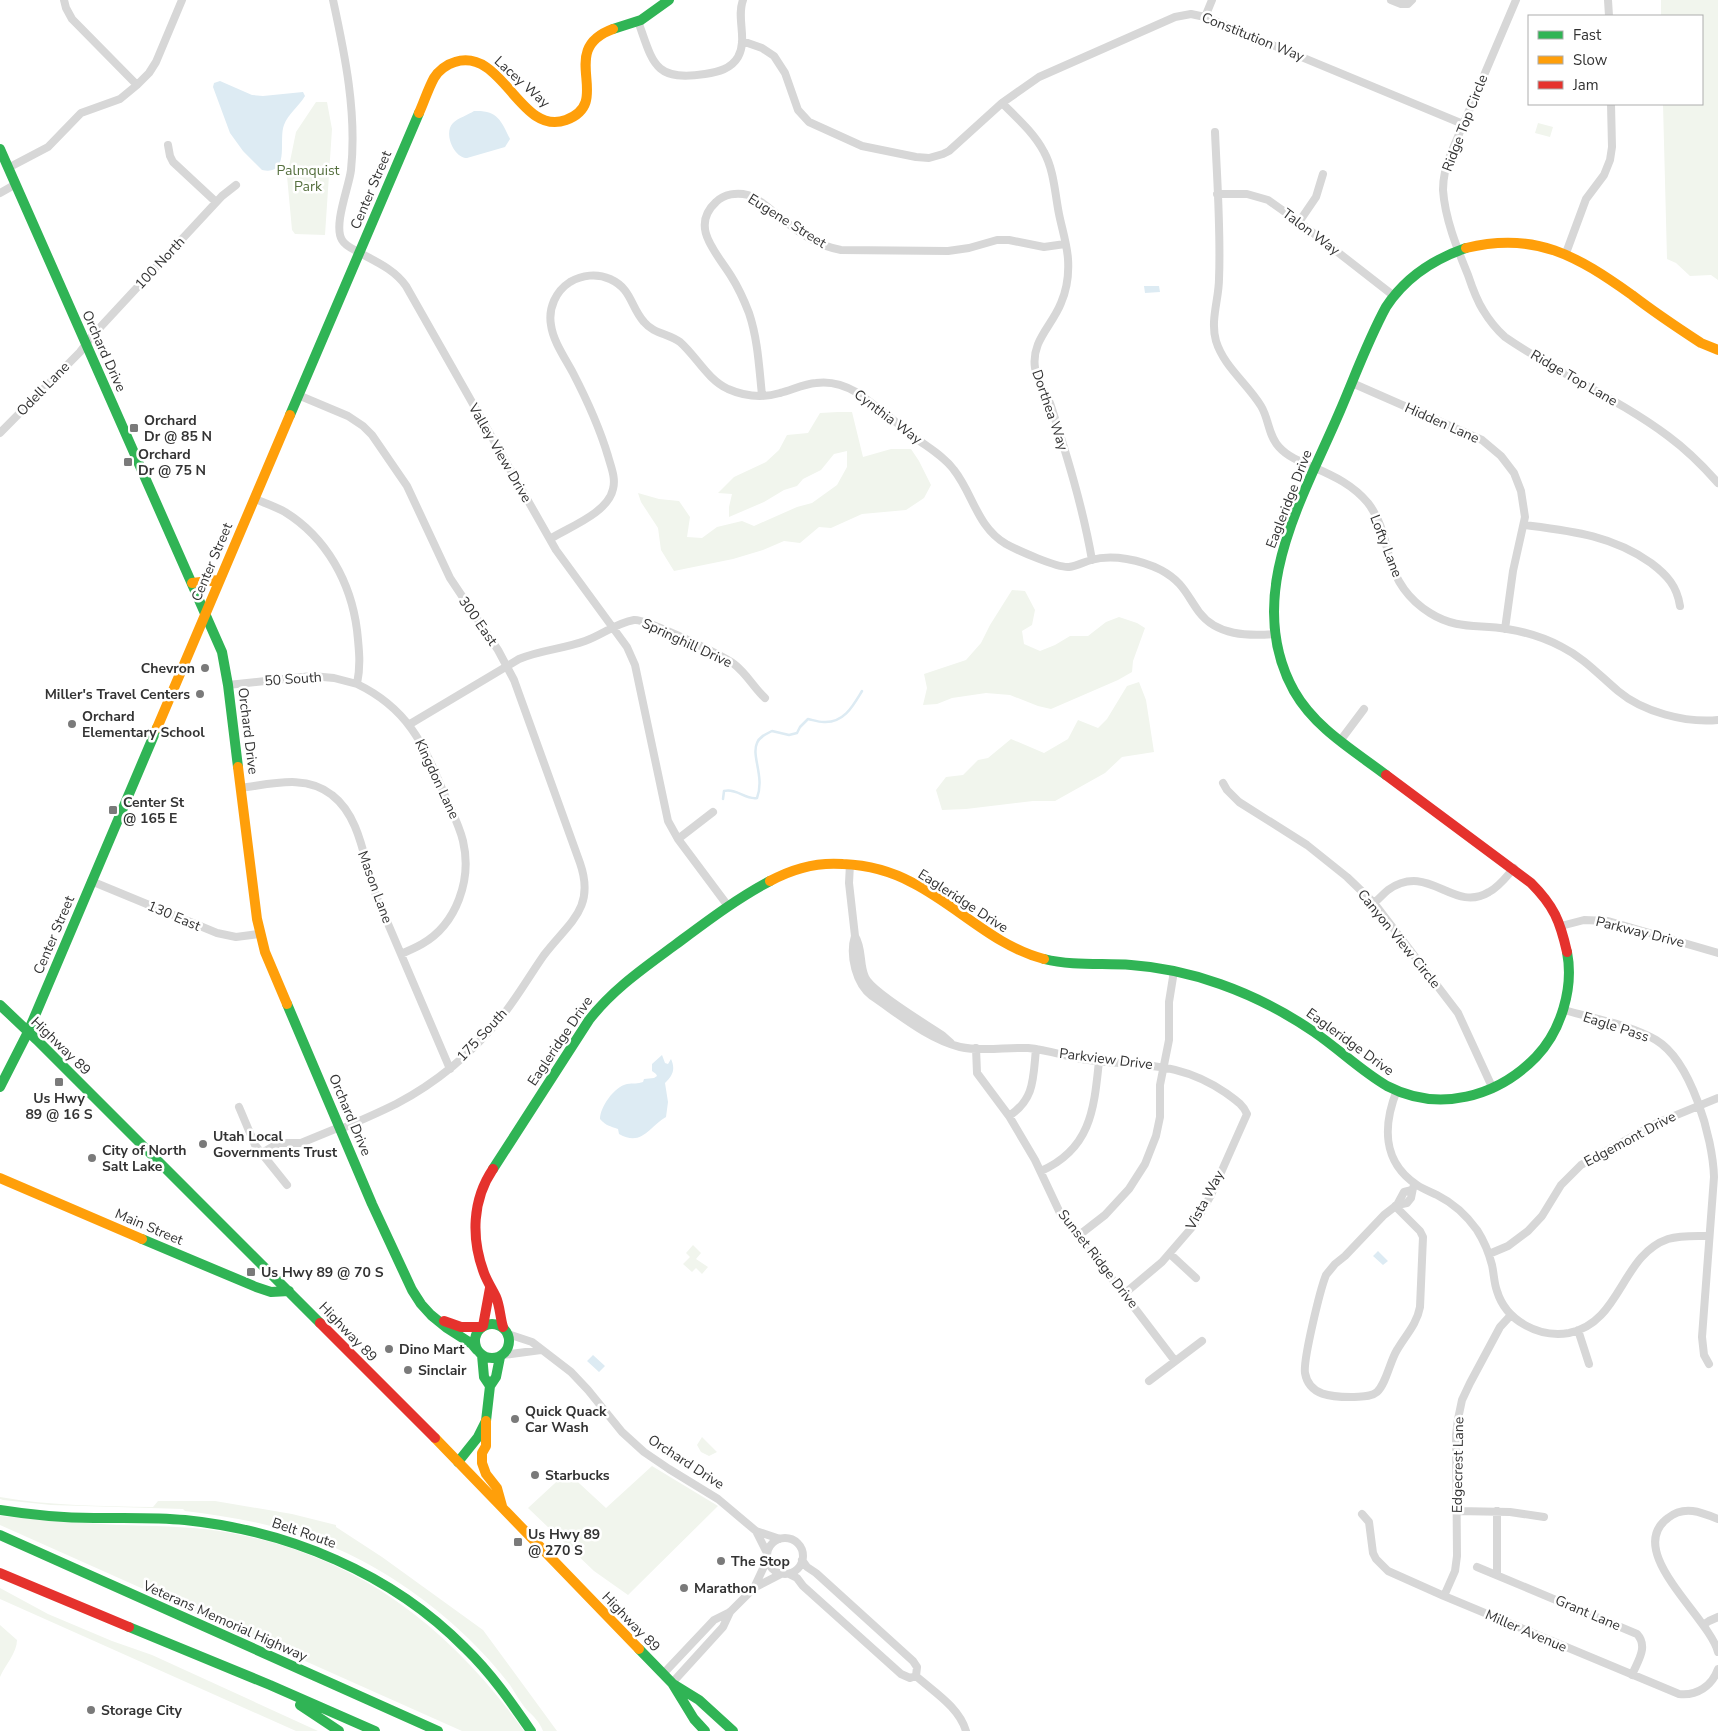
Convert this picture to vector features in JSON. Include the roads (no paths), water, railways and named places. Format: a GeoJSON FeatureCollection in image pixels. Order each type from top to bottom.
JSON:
{"type":"FeatureCollection","features":[{"type":"Feature","properties":{"kind":"main road","name":"Lacey Way"},"geometry":{"type":"LineString","coordinates":[[461,61],[475,62],[484,66],[493,72],[535,115],[548,121],[560,122],[576,115],[583,108],[587,99],[589,89],[585,56],[591,42],[601,33],[638,21],[653,13],[669,0]]}},
{"type":"Feature","properties":{"kind":"main road","name":"Center Street"},"geometry":{"type":"LineString","coordinates":[[0,1086],[28,1032],[432,82],[443,68],[461,61]]}},
{"type":"Feature","properties":{"kind":"main road","name":"Orchard Drive"},"geometry":{"type":"LineString","coordinates":[[0,149],[206,612],[222,652],[228,686],[259,934],[265,952],[372,1204],[412,1290],[426,1310],[447,1328],[465,1339],[480,1353]]}},
{"type":"Feature","properties":{"kind":"main road","name":"Eagleridge Drive"},"geometry":{"type":"LineString","coordinates":[[505,1330],[496,1298],[490,1288],[478,1255],[475,1238],[475,1210],[480,1191],[486,1179],[589,1020],[606,998],[628,979],[728,906],[762,883],[788,871],[818,864],[850,864],[878,869],[907,880],[924,890],[990,936],[1011,948],[1067,963],[1130,965],[1174,971],[1224,985],[1273,1006],[1308,1027],[1367,1074],[1397,1090],[1414,1096],[1442,1099],[1461,1098],[1493,1089],[1514,1078],[1535,1059],[1556,1031],[1564,1010],[1570,970],[1568,949],[1561,926],[1553,909],[1540,892],[1514,868],[1340,741],[1314,720],[1304,707],[1293,690],[1286,674],[1275,634],[1275,597],[1282,552],[1291,525],[1375,330],[1394,296],[1418,272],[1432,262],[1458,250],[1484,244],[1533,243],[1566,253],[1591,266],[1701,343],[1718,350]]}},
{"type":"Feature","properties":{"kind":"main road"},"geometry":{"type":"LineString","coordinates":[[192,582],[219,580]]}},
{"type":"Feature","properties":{"kind":"main road","name":"Highway 89"},"geometry":{"type":"LineString","coordinates":[[0,1006],[290,1291],[672,1683],[699,1700],[733,1731]]}},
{"type":"Feature","properties":{"kind":"main road","name":"Main Street"},"geometry":{"type":"LineString","coordinates":[[0,1178],[256,1287],[271,1292],[290,1291]]}},
{"type":"Feature","properties":{"kind":"main road"},"geometry":{"type":"LineString","coordinates":[[490,1288],[482,1327],[476,1339],[484,1377],[490,1386]]}},
{"type":"Feature","properties":{"kind":"main road"},"geometry":{"type":"LineString","coordinates":[[439,1321],[449,1322],[461,1327],[482,1327],[494,1324],[505,1330],[508,1344],[502,1356],[496,1377],[490,1386],[486,1421],[486,1446],[482,1453],[482,1463],[486,1474],[497,1488],[502,1508]]}},
{"type":"Feature","properties":{"kind":"main road"},"geometry":{"type":"LineString","coordinates":[[480,1353],[490,1358],[502,1356]]}},
{"type":"Feature","properties":{"kind":"main road"},"geometry":{"type":"LineString","coordinates":[[458,1462],[474,1443],[486,1421]]}},
{"type":"Feature","properties":{"kind":"main road","name":"Belt Route"},"geometry":{"type":"LineString","coordinates":[[0,1510],[47,1516],[171,1520],[213,1524],[266,1534],[318,1550],[379,1581],[434,1619],[485,1668],[531,1731]]}},
{"type":"Feature","properties":{"kind":"main road","name":"Veterans Memorial Highway"},"geometry":{"type":"LineString","coordinates":[[0,1535],[438,1731]]}},
{"type":"Feature","properties":{"kind":"main road"},"geometry":{"type":"LineString","coordinates":[[0,1573],[270,1685],[375,1731]]}},
{"type":"Feature","properties":{"kind":"main road","name":"Highway 89"},"geometry":{"type":"LineString","coordinates":[[672,1683],[694,1719],[705,1731]]}},
{"type":"Feature","properties":{"kind":"main road"},"geometry":{"type":"LineString","coordinates":[[270,1685],[340,1731]]}},
{"type":"Feature","properties":{"kind":"street"},"geometry":{"type":"LineString","coordinates":[[64,0],[72,19],[137,85]]}},
{"type":"Feature","properties":{"kind":"street"},"geometry":{"type":"LineString","coordinates":[[8,168],[38,154],[48,147],[81,113],[120,99],[137,85],[149,73],[156,62],[182,0]]}},
{"type":"Feature","properties":{"kind":"street","name":"Valley View Drive"},"geometry":{"type":"LineString","coordinates":[[333,0],[347,71],[352,130],[351,169],[339,233],[343,242],[392,271],[406,286],[563,561],[614,627],[633,659],[666,814],[671,828],[728,906]]}},
{"type":"Feature","properties":{"kind":"street"},"geometry":{"type":"LineString","coordinates":[[638,21],[653,60],[663,70],[678,76],[717,72],[727,68],[738,56],[742,41],[740,18],[743,0]]}},
{"type":"Feature","properties":{"kind":"street"},"geometry":{"type":"LineString","coordinates":[[1206,17],[1212,0]]}},
{"type":"Feature","properties":{"kind":"street"},"geometry":{"type":"LineString","coordinates":[[1391,0],[1404,4],[1408,4],[1412,0]]}},
{"type":"Feature","properties":{"kind":"street","name":"Ridge Top Circle"},"geometry":{"type":"LineString","coordinates":[[1458,250],[1446,213],[1443,189],[1446,165],[1516,0]]}},
{"type":"Feature","properties":{"kind":"street"},"geometry":{"type":"LineString","coordinates":[[1608,0],[1609,15]]}},
{"type":"Feature","properties":{"kind":"street","name":"Constitution Way"},"geometry":{"type":"LineString","coordinates":[[742,41],[762,48],[774,56],[785,73],[798,110],[809,122],[856,143],[884,151],[923,158],[943,154],[957,145],[1018,90],[1051,70],[1174,17],[1191,14],[1206,17],[1462,124]]}},
{"type":"Feature","properties":{"kind":"street","name":"Dorthea Way"},"geometry":{"type":"LineString","coordinates":[[1002,103],[1033,136],[1046,156],[1066,244],[1068,258],[1067,285],[1058,311],[1038,342],[1035,368],[1050,404],[1067,458],[1083,512],[1092,560]]}},
{"type":"Feature","properties":{"kind":"street"},"geometry":{"type":"LineString","coordinates":[[1566,253],[1586,199],[1604,175],[1610,160],[1612,147],[1611,105]]}},
{"type":"Feature","properties":{"kind":"street","name":"Lofty Lane"},"geometry":{"type":"LineString","coordinates":[[1215,132],[1219,279],[1214,324],[1216,341],[1226,362],[1261,405],[1277,445],[1288,455],[1352,487],[1369,504],[1376,514],[1384,534],[1394,572],[1403,589],[1430,613],[1469,627],[1505,629],[1536,636],[1567,650],[1590,664],[1618,691],[1638,704],[1682,719],[1699,721],[1718,720]]}},
{"type":"Feature","properties":{"kind":"street"},"geometry":{"type":"LineString","coordinates":[[168,145],[173,162],[216,202]]}},
{"type":"Feature","properties":{"kind":"street"},"geometry":{"type":"LineString","coordinates":[[1299,222],[1316,198],[1323,174]]}},
{"type":"Feature","properties":{"kind":"street"},"geometry":{"type":"LineString","coordinates":[[0,193],[16,184]]}},
{"type":"Feature","properties":{"kind":"street","name":"100 North"},"geometry":{"type":"LineString","coordinates":[[86,344],[216,202],[236,185]]}},
{"type":"Feature","properties":{"kind":"street","name":"Eugene Street"},"geometry":{"type":"LineString","coordinates":[[762,395],[757,343],[746,306],[733,279],[706,236],[705,225],[708,214],[720,199],[733,194],[751,196],[808,237],[828,247],[842,250],[948,251],[962,250],[1003,239],[1044,248],[1066,244]]}},
{"type":"Feature","properties":{"kind":"street","name":"Talon Way"},"geometry":{"type":"LineString","coordinates":[[1217,194],[1247,194],[1262,197],[1274,203],[1394,296]]}},
{"type":"Feature","properties":{"kind":"street","name":"Ridge Top Lane"},"geometry":{"type":"LineString","coordinates":[[1458,250],[1479,303],[1496,329],[1516,344],[1635,414],[1668,436],[1704,467],[1718,483]]}},
{"type":"Feature","properties":{"kind":"street","name":"Cynthia Way"},"geometry":{"type":"LineString","coordinates":[[550,539],[599,510],[608,501],[614,483],[612,470],[596,420],[554,337],[550,313],[553,302],[559,292],[569,283],[581,278],[605,277],[616,282],[629,294],[645,323],[656,332],[678,341],[716,381],[727,388],[739,393],[762,395],[780,394],[814,383],[834,384],[850,389],[868,400],[949,464],[961,480],[989,531],[1009,546],[1059,566],[1070,567],[1092,560],[1125,559],[1153,566],[1180,583],[1202,616],[1214,625],[1234,634],[1275,634]]}},
{"type":"Feature","properties":{"kind":"street","name":"Odell Lane"},"geometry":{"type":"LineString","coordinates":[[0,434],[86,344]]}},
{"type":"Feature","properties":{"kind":"street","name":"Hidden Lane"},"geometry":{"type":"LineString","coordinates":[[1352,383],[1473,436],[1495,450],[1509,465],[1518,482],[1525,517],[1513,571],[1505,629]]}},
{"type":"Feature","properties":{"kind":"street","name":"300 East"},"geometry":{"type":"LineString","coordinates":[[298,395],[358,422],[372,435],[408,486],[450,578],[498,650],[514,680],[583,872],[585,881],[584,899]]}},
{"type":"Feature","properties":{"kind":"street"},"geometry":{"type":"LineString","coordinates":[[254,498],[281,510],[296,520],[320,542],[337,567],[349,594],[354,615],[360,656],[357,684]]}},
{"type":"Feature","properties":{"kind":"street"},"geometry":{"type":"LineString","coordinates":[[1524,525],[1590,535],[1632,551],[1658,568],[1670,580],[1677,591],[1680,606]]}},
{"type":"Feature","properties":{"kind":"street","name":"Springhill Drive"},"geometry":{"type":"LineString","coordinates":[[410,724],[506,666],[530,655],[587,641],[614,627],[634,620],[643,621],[719,655],[742,671],[755,689],[765,698]]}},
{"type":"Feature","properties":{"kind":"street","name":"50 South"},"geometry":{"type":"LineString","coordinates":[[228,686],[312,676],[334,678],[357,684]]}},
{"type":"Feature","properties":{"kind":"street","name":"Kingdon Lane"},"geometry":{"type":"LineString","coordinates":[[357,684],[382,700],[410,724],[429,757],[459,829],[466,862],[461,894],[445,924],[423,944],[400,954]]}},
{"type":"Feature","properties":{"kind":"street"},"geometry":{"type":"LineString","coordinates":[[1340,741],[1364,709]]}},
{"type":"Feature","properties":{"kind":"street","name":"Mason Lane"},"geometry":{"type":"LineString","coordinates":[[241,788],[282,782],[300,782],[317,787],[333,796],[339,802],[352,820],[373,886],[400,954],[450,1068]]}},
{"type":"Feature","properties":{"kind":"street","name":"Canyon View Circle"},"geometry":{"type":"LineString","coordinates":[[1223,783],[1239,802],[1286,830],[1314,850],[1347,877],[1374,903],[1458,1013],[1493,1089]]}},
{"type":"Feature","properties":{"kind":"street"},"geometry":{"type":"LineString","coordinates":[[678,839],[713,812]]}},
{"type":"Feature","properties":{"kind":"street","name":"Parkview Drive"},"geometry":{"type":"LineString","coordinates":[[850,864],[849,883],[856,936],[853,944],[856,972],[860,983],[866,991],[939,1041],[962,1047],[1036,1049],[1099,1061],[1164,1066],[1192,1075],[1214,1085],[1238,1102],[1247,1114]]}},
{"type":"Feature","properties":{"kind":"street"},"geometry":{"type":"LineString","coordinates":[[1374,903],[1389,889],[1403,883],[1418,881],[1432,884],[1457,896],[1481,896],[1496,888],[1514,868]]}},
{"type":"Feature","properties":{"kind":"street","name":"130 East"},"geometry":{"type":"LineString","coordinates":[[91,881],[217,933],[236,937],[259,934]]}},
{"type":"Feature","properties":{"kind":"street","name":"175 South"},"geometry":{"type":"LineString","coordinates":[[262,1153],[279,1143],[301,1143],[397,1104],[450,1068],[482,1040],[504,1013],[548,949],[577,916],[584,899]]}},
{"type":"Feature","properties":{"kind":"street","name":"Parkway Drive"},"geometry":{"type":"LineString","coordinates":[[1561,926],[1584,920],[1608,921],[1718,953]]}},
{"type":"Feature","properties":{"kind":"street"},"geometry":{"type":"LineString","coordinates":[[1078,1236],[1105,1215],[1120,1199],[1135,1180],[1147,1159],[1159,1125],[1160,1085],[1169,1040],[1169,1002],[1174,971]]}},
{"type":"Feature","properties":{"kind":"street","name":"Eagle Pass"},"geometry":{"type":"LineString","coordinates":[[1564,1010],[1643,1033],[1658,1041],[1677,1059],[1685,1073],[1710,1141],[1714,1166],[1702,1337],[1704,1355],[1709,1364]]}},
{"type":"Feature","properties":{"kind":"street","name":"Sunset Ridge Drive"},"geometry":{"type":"LineString","coordinates":[[976,1048],[977,1073],[1009,1116],[1041,1171],[1060,1213],[1175,1361]]}},
{"type":"Feature","properties":{"kind":"street"},"geometry":{"type":"LineString","coordinates":[[1009,1116],[1022,1106],[1030,1094],[1036,1049]]}},
{"type":"Feature","properties":{"kind":"street"},"geometry":{"type":"LineString","coordinates":[[1041,1171],[1064,1158],[1079,1141],[1088,1123],[1094,1103],[1099,1061]]}},
{"type":"Feature","properties":{"kind":"street"},"geometry":{"type":"LineString","coordinates":[[1397,1090],[1388,1117],[1387,1127],[1389,1144],[1399,1168],[1414,1187],[1450,1203],[1464,1215],[1477,1231],[1489,1254],[1497,1293],[1511,1315],[1528,1327],[1542,1332],[1559,1334],[1578,1330],[1592,1323],[1604,1313],[1639,1259],[1652,1248],[1668,1239],[1710,1236]]}},
{"type":"Feature","properties":{"kind":"street","name":"Edgemont Drive"},"geometry":{"type":"LineString","coordinates":[[1489,1254],[1508,1246],[1528,1231],[1542,1216],[1561,1185],[1581,1165],[1657,1123],[1718,1098]]}},
{"type":"Feature","properties":{"kind":"street"},"geometry":{"type":"LineString","coordinates":[[239,1107],[255,1145],[287,1185]]}},
{"type":"Feature","properties":{"kind":"street","name":"Vista Way"},"geometry":{"type":"LineString","coordinates":[[1124,1294],[1170,1254],[1194,1224],[1204,1208],[1247,1114]]}},
{"type":"Feature","properties":{"kind":"street"},"geometry":{"type":"LineString","coordinates":[[1396,1206],[1420,1231],[1422,1237],[1420,1307],[1415,1324],[1395,1353],[1377,1392],[1366,1396],[1334,1397],[1324,1395],[1309,1382],[1305,1366],[1324,1280],[1332,1267],[1384,1215],[1396,1206],[1407,1203],[1411,1198],[1414,1187]]}},
{"type":"Feature","properties":{"kind":"street"},"geometry":{"type":"LineString","coordinates":[[1170,1254],[1196,1278]]}},
{"type":"Feature","properties":{"kind":"street","name":"Edgecrest Lane"},"geometry":{"type":"LineString","coordinates":[[1444,1596],[1456,1563],[1456,1436],[1460,1409],[1466,1392],[1496,1335],[1502,1324],[1511,1315]]}},
{"type":"Feature","properties":{"kind":"street","name":"Orchard Drive"},"geometry":{"type":"LineString","coordinates":[[505,1330],[532,1342],[582,1382],[617,1426],[635,1445],[661,1464],[718,1499],[756,1531],[780,1539]]}},
{"type":"Feature","properties":{"kind":"street"},"geometry":{"type":"LineString","coordinates":[[1578,1330],[1589,1364]]}},
{"type":"Feature","properties":{"kind":"street"},"geometry":{"type":"LineString","coordinates":[[1149,1380],[1202,1341]]}},
{"type":"Feature","properties":{"kind":"street"},"geometry":{"type":"LineString","coordinates":[[502,1356],[540,1350]]}},
{"type":"Feature","properties":{"kind":"street"},"geometry":{"type":"LineString","coordinates":[[1457,1511],[1515,1512],[1544,1517]]}},
{"type":"Feature","properties":{"kind":"street"},"geometry":{"type":"LineString","coordinates":[[1718,1519],[1696,1511],[1682,1511],[1671,1515],[1662,1523],[1655,1539],[1656,1553],[1661,1565],[1703,1625],[1718,1652]]}},
{"type":"Feature","properties":{"kind":"street"},"geometry":{"type":"LineString","coordinates":[[1497,1512],[1497,1575]]}},
{"type":"Feature","properties":{"kind":"street","name":"Miller Avenue"},"geometry":{"type":"LineString","coordinates":[[1362,1514],[1369,1522],[1373,1552],[1379,1564],[1393,1574],[1673,1692],[1690,1694],[1701,1690],[1709,1684],[1718,1668]]}},
{"type":"Feature","properties":{"kind":"street","name":"Orchard Drive"},"geometry":{"type":"LineString","coordinates":[[756,1531],[767,1557]]}},
{"type":"Feature","properties":{"kind":"street"},"geometry":{"type":"LineString","coordinates":[[663,1674],[714,1620],[730,1612],[754,1588],[798,1569],[802,1560],[802,1552],[796,1542],[780,1539],[773,1543],[754,1588]]}},
{"type":"Feature","properties":{"kind":"street"},"geometry":{"type":"LineString","coordinates":[[767,1557],[771,1567],[797,1578],[803,1586],[901,1674],[910,1678],[916,1676]]}},
{"type":"Feature","properties":{"kind":"street"},"geometry":{"type":"LineString","coordinates":[[802,1560],[806,1567],[913,1661],[916,1667],[916,1676],[954,1709],[962,1720],[966,1731]]}},
{"type":"Feature","properties":{"kind":"street","name":"Grant Lane"},"geometry":{"type":"LineString","coordinates":[[1477,1567],[1637,1634],[1643,1642],[1643,1649],[1632,1675]]}},
{"type":"Feature","properties":{"kind":"street"},"geometry":{"type":"LineString","coordinates":[[672,1683],[723,1627],[730,1612]]}},
{"type":"Feature","properties":{"kind":"street"},"geometry":{"type":"LineString","coordinates":[[1703,1625],[1709,1620],[1718,1617]]}},
{"type":"Feature","properties":{"kind":"waterway"},"geometry":{"type":"LineString","coordinates":[[723,799],[724,791],[733,791],[757,798],[760,782],[756,748],[761,737],[772,731],[789,735],[797,733],[808,719],[824,722],[837,720],[847,712],[862,691]]}},
{"type":"Feature","properties":{"kind":"place","name":"Orchard Dr @ 85 N"},"geometry":{"type":"Point","coordinates":[134,428]}},
{"type":"Feature","properties":{"kind":"place","name":"Orchard Dr @ 75 N"},"geometry":{"type":"Point","coordinates":[128,462]}},
{"type":"Feature","properties":{"kind":"place","name":"Chevron"},"geometry":{"type":"Point","coordinates":[205,668]}},
{"type":"Feature","properties":{"kind":"place","name":"Miller's Travel Centers"},"geometry":{"type":"Point","coordinates":[200,694]}},
{"type":"Feature","properties":{"kind":"place","name":"Orchard Elementary School"},"geometry":{"type":"Point","coordinates":[72,724]}},
{"type":"Feature","properties":{"kind":"place","name":"Center St @ 165 E"},"geometry":{"type":"Point","coordinates":[113,810]}},
{"type":"Feature","properties":{"kind":"place","name":"Us Hwy 89 @ 16 S"},"geometry":{"type":"Point","coordinates":[59,1082]}},
{"type":"Feature","properties":{"kind":"place","name":"Utah Local Governments Trust"},"geometry":{"type":"Point","coordinates":[203,1144]}},
{"type":"Feature","properties":{"kind":"place","name":"City of North Salt Lake"},"geometry":{"type":"Point","coordinates":[92,1158]}},
{"type":"Feature","properties":{"kind":"place","name":"Us Hwy 89 @ 70 S"},"geometry":{"type":"Point","coordinates":[251,1272]}},
{"type":"Feature","properties":{"kind":"place","name":"Dino Mart"},"geometry":{"type":"Point","coordinates":[389,1349]}},
{"type":"Feature","properties":{"kind":"place","name":"Sinclair"},"geometry":{"type":"Point","coordinates":[408,1370]}},
{"type":"Feature","properties":{"kind":"place","name":"Quick Quack Car Wash"},"geometry":{"type":"Point","coordinates":[515,1419]}},
{"type":"Feature","properties":{"kind":"place","name":"Starbucks"},"geometry":{"type":"Point","coordinates":[535,1475]}},
{"type":"Feature","properties":{"kind":"place","name":"Us Hwy 89 @ 270 S"},"geometry":{"type":"Point","coordinates":[518,1542]}},
{"type":"Feature","properties":{"kind":"place","name":"The Stop"},"geometry":{"type":"Point","coordinates":[721,1561]}},
{"type":"Feature","properties":{"kind":"place","name":"Marathon"},"geometry":{"type":"Point","coordinates":[684,1588]}},
{"type":"Feature","properties":{"kind":"place","name":"Storage City"},"geometry":{"type":"Point","coordinates":[91,1710]}},
{"type":"Feature","properties":{"kind":"park label","name":"Palmquist Park"},"geometry":{"type":"Point","coordinates":[308,178]}}]}
